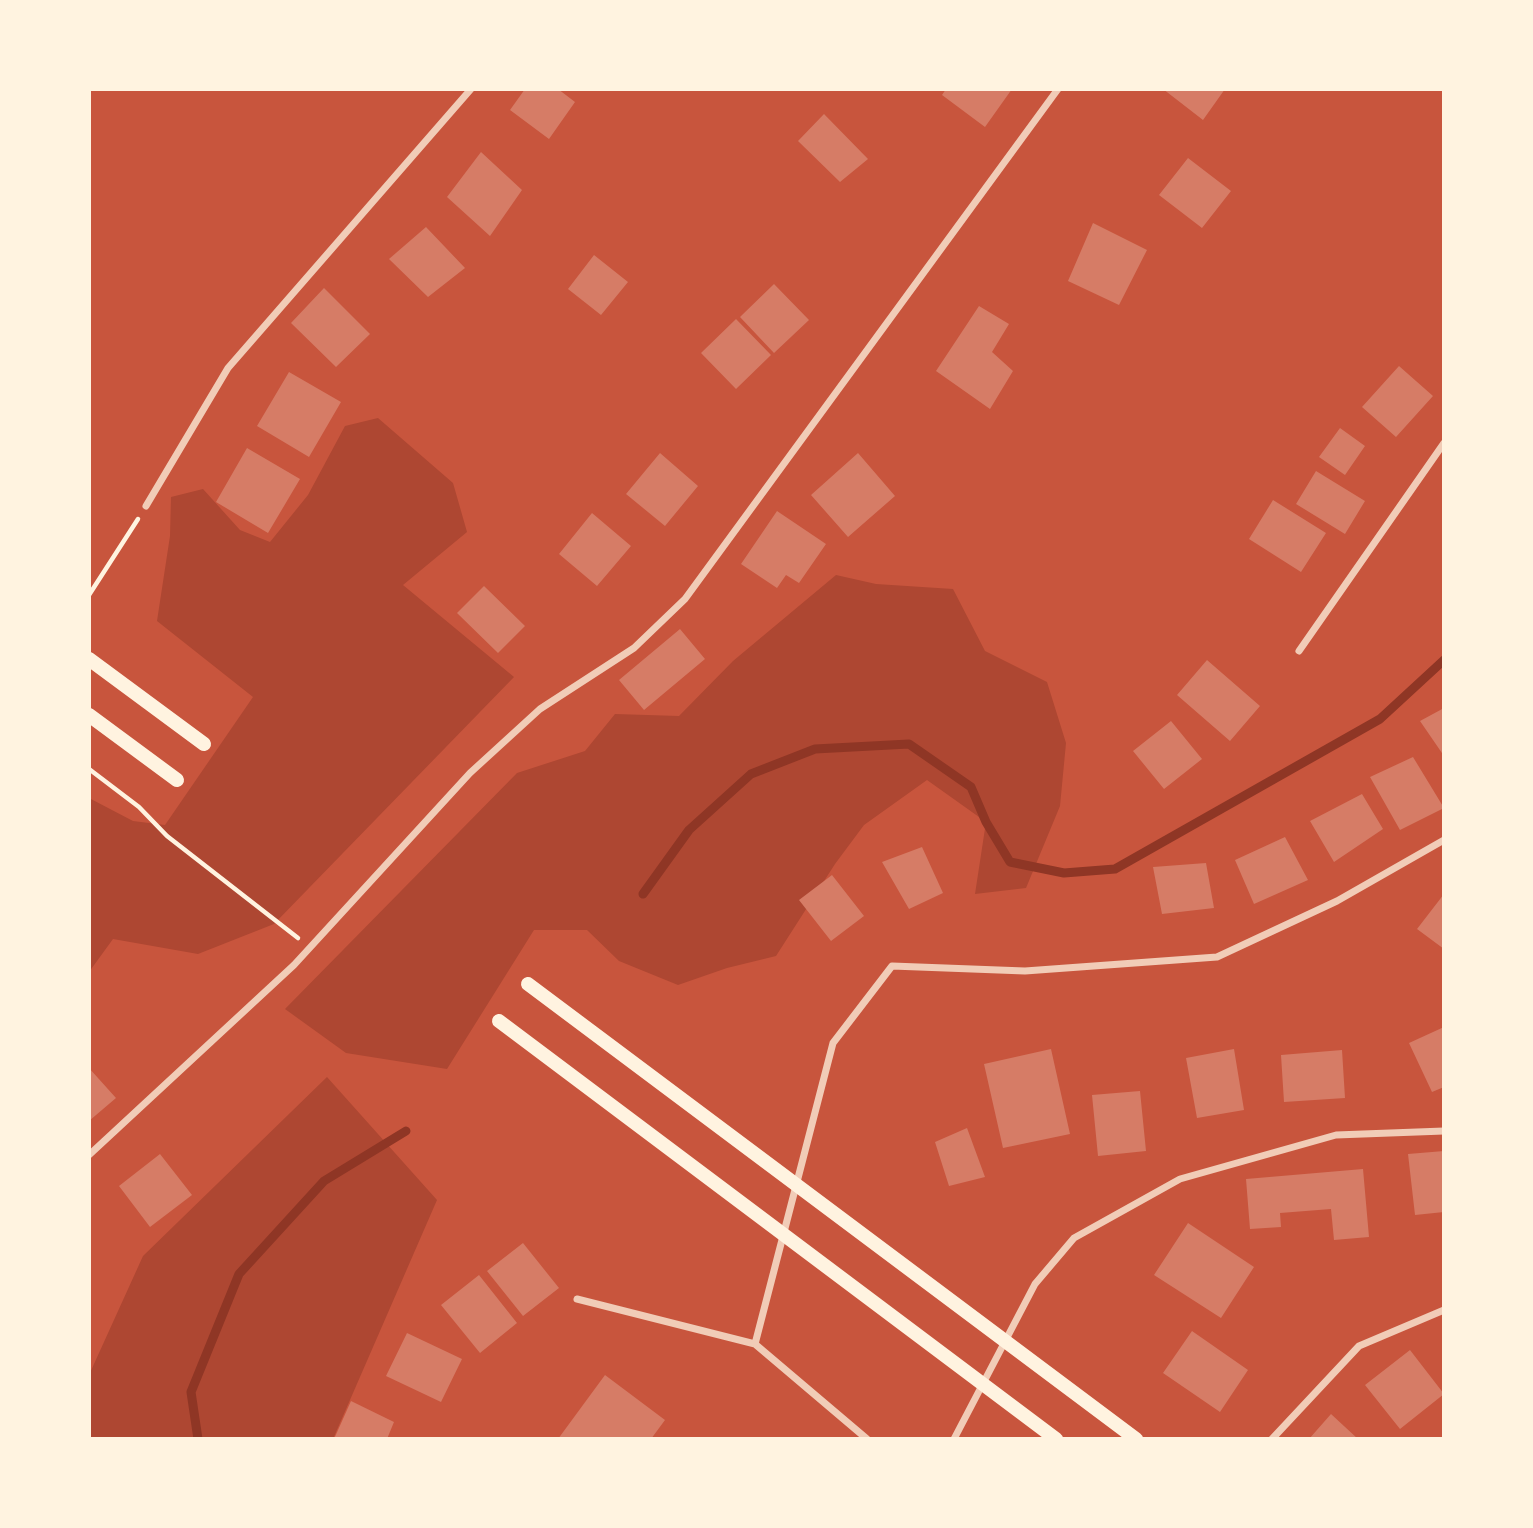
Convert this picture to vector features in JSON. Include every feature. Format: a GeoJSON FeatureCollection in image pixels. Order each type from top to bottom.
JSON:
{"type":"FeatureCollection","features":[{"type":"Feature","properties":{"kind":"main road"},"geometry":{"type":"LineString","coordinates":[[89,659],[204,744]]}},
{"type":"Feature","properties":{"kind":"main road"},"geometry":{"type":"LineString","coordinates":[[89,715],[177,780]]}},
{"type":"Feature","properties":{"kind":"main road"},"geometry":{"type":"LineString","coordinates":[[528,984],[1136,1439]]}},
{"type":"Feature","properties":{"kind":"main road"},"geometry":{"type":"LineString","coordinates":[[499,1021],[1056,1439]]}},
{"type":"Feature","properties":{"kind":"street"},"geometry":{"type":"LineString","coordinates":[[146,506],[229,368],[471,89]]}},
{"type":"Feature","properties":{"kind":"street"},"geometry":{"type":"LineString","coordinates":[[89,1155],[310,948],[470,773],[540,709],[634,648],[685,599],[1058,89]]}},
{"type":"Feature","properties":{"kind":"street"},"geometry":{"type":"LineString","coordinates":[[1299,651],[1444,443]]}},
{"type":"Feature","properties":{"kind":"street"},"geometry":{"type":"LineString","coordinates":[[755,1344],[833,1043],[892,966],[1025,971],[1217,957],[1337,901],[1444,841]]}},
{"type":"Feature","properties":{"kind":"street"},"geometry":{"type":"LineString","coordinates":[[954,1439],[1035,1284],[1074,1238],[1180,1179],[1336,1135],[1444,1131]]}},
{"type":"Feature","properties":{"kind":"street"},"geometry":{"type":"LineString","coordinates":[[577,1299],[755,1344],[867,1439]]}},
{"type":"Feature","properties":{"kind":"street"},"geometry":{"type":"LineString","coordinates":[[1272,1439],[1359,1346],[1444,1310]]}},
{"type":"Feature","properties":{"kind":"path"},"geometry":{"type":"LineString","coordinates":[[89,595],[146,506]]}},
{"type":"Feature","properties":{"kind":"path"},"geometry":{"type":"LineString","coordinates":[[89,769],[139,807],[167,836],[263,908],[310,948]]}},
{"type":"Feature","properties":{"kind":"shaded area"},"geometry":{"type":"Polygon","coordinates":[[[378,418],[453,483],[467,532],[403,585],[514,677],[274,924],[198,954],[113,939],[89,972],[89,798],[133,821],[165,825],[253,697],[157,621],[170,536],[171,497],[203,489],[240,530],[270,542],[308,495],[345,426],[378,418]]]}},
{"type":"Feature","properties":{"kind":"shaded area"},"geometry":{"type":"Polygon","coordinates":[[[836,575],[876,584],[953,589],[985,651],[1047,682],[1066,743],[1060,806],[1026,888],[975,894],[986,822],[927,780],[864,825],[835,864],[776,956],[727,968],[678,985],[619,961],[587,930],[534,930],[447,1069],[346,1053],[285,1009],[517,773],[585,751],[615,714],[679,716],[733,661],[836,575]]]}},
{"type":"Feature","properties":{"kind":"shaded area"},"geometry":{"type":"Polygon","coordinates":[[[327,1077],[437,1200],[333,1439],[89,1439],[89,1375],[143,1256],[327,1077]]]}},
{"type":"Feature","properties":{"kind":"building"},"geometry":{"type":"Polygon","coordinates":[[[525,89],[558,89],[575,102],[549,139],[510,110],[525,89]]]}},
{"type":"Feature","properties":{"kind":"building"},"geometry":{"type":"Polygon","coordinates":[[[946,89],[1012,89],[985,127],[942,95],[946,89]]]}},
{"type":"Feature","properties":{"kind":"building"},"geometry":{"type":"Polygon","coordinates":[[[1163,89],[1225,89],[1203,120],[1163,89]]]}},
{"type":"Feature","properties":{"kind":"building"},"geometry":{"type":"Polygon","coordinates":[[[824,114],[868,159],[840,182],[798,141],[824,114]]]}},
{"type":"Feature","properties":{"kind":"building"},"geometry":{"type":"Polygon","coordinates":[[[481,152],[522,190],[490,236],[447,197],[481,152]]]}},
{"type":"Feature","properties":{"kind":"building"},"geometry":{"type":"Polygon","coordinates":[[[1188,158],[1231,191],[1202,228],[1159,195],[1188,158]]]}},
{"type":"Feature","properties":{"kind":"building"},"geometry":{"type":"Polygon","coordinates":[[[1093,223],[1147,250],[1119,305],[1068,281],[1093,223]]]}},
{"type":"Feature","properties":{"kind":"building"},"geometry":{"type":"Polygon","coordinates":[[[426,227],[465,268],[428,297],[389,259],[426,227]]]}},
{"type":"Feature","properties":{"kind":"building"},"geometry":{"type":"Polygon","coordinates":[[[594,255],[628,282],[601,315],[568,289],[594,255]]]}},
{"type":"Feature","properties":{"kind":"building"},"geometry":{"type":"Polygon","coordinates":[[[774,284],[809,320],[774,353],[740,317],[774,284]]]}},
{"type":"Feature","properties":{"kind":"building"},"geometry":{"type":"Polygon","coordinates":[[[324,288],[370,334],[336,367],[291,323],[324,288]]]}},
{"type":"Feature","properties":{"kind":"building"},"geometry":{"type":"Polygon","coordinates":[[[979,306],[1009,324],[992,352],[1013,371],[990,409],[936,371],[979,306]]]}},
{"type":"Feature","properties":{"kind":"building"},"geometry":{"type":"Polygon","coordinates":[[[736,319],[771,355],[736,389],[701,353],[736,319]]]}},
{"type":"Feature","properties":{"kind":"building"},"geometry":{"type":"Polygon","coordinates":[[[1399,366],[1433,396],[1396,437],[1362,407],[1399,366]]]}},
{"type":"Feature","properties":{"kind":"building"},"geometry":{"type":"Polygon","coordinates":[[[289,372],[341,402],[309,457],[257,426],[289,372]]]}},
{"type":"Feature","properties":{"kind":"building"},"geometry":{"type":"Polygon","coordinates":[[[1340,428],[1365,446],[1345,475],[1319,457],[1340,428]]]}},
{"type":"Feature","properties":{"kind":"building"},"geometry":{"type":"Polygon","coordinates":[[[247,448],[300,479],[268,533],[216,502],[247,448]]]}},
{"type":"Feature","properties":{"kind":"building"},"geometry":{"type":"Polygon","coordinates":[[[660,453],[698,486],[665,526],[626,494],[660,453]]]}},
{"type":"Feature","properties":{"kind":"building"},"geometry":{"type":"Polygon","coordinates":[[[858,453],[895,496],[848,537],[811,495],[858,453]]]}},
{"type":"Feature","properties":{"kind":"building"},"geometry":{"type":"Polygon","coordinates":[[[1316,471],[1365,501],[1345,534],[1296,504],[1316,471]]]}},
{"type":"Feature","properties":{"kind":"building"},"geometry":{"type":"Polygon","coordinates":[[[1273,500],[1326,533],[1301,572],[1249,539],[1273,500]]]}},
{"type":"Feature","properties":{"kind":"building"},"geometry":{"type":"Polygon","coordinates":[[[777,511],[826,544],[799,583],[786,575],[777,588],[741,564],[777,511]]]}},
{"type":"Feature","properties":{"kind":"building"},"geometry":{"type":"Polygon","coordinates":[[[592,513],[631,546],[597,586],[559,554],[592,513]]]}},
{"type":"Feature","properties":{"kind":"building"},"geometry":{"type":"Polygon","coordinates":[[[484,586],[525,626],[498,653],[457,613],[484,586]]]}},
{"type":"Feature","properties":{"kind":"building"},"geometry":{"type":"Polygon","coordinates":[[[680,629],[705,659],[644,710],[619,680],[680,629]]]}},
{"type":"Feature","properties":{"kind":"building"},"geometry":{"type":"Polygon","coordinates":[[[1207,660],[1260,706],[1230,741],[1177,695],[1207,660]]]}},
{"type":"Feature","properties":{"kind":"building"},"geometry":{"type":"Polygon","coordinates":[[[1444,708],[1444,756],[1420,721],[1444,708]]]}},
{"type":"Feature","properties":{"kind":"building"},"geometry":{"type":"Polygon","coordinates":[[[1171,721],[1202,759],[1164,789],[1133,751],[1171,721]]]}},
{"type":"Feature","properties":{"kind":"building"},"geometry":{"type":"Polygon","coordinates":[[[1413,757],[1444,808],[1400,830],[1370,777],[1413,757]]]}},
{"type":"Feature","properties":{"kind":"building"},"geometry":{"type":"Polygon","coordinates":[[[1362,794],[1383,829],[1334,862],[1310,821],[1362,794]]]}},
{"type":"Feature","properties":{"kind":"building"},"geometry":{"type":"Polygon","coordinates":[[[1285,837],[1308,880],[1254,904],[1235,860],[1285,837]]]}},
{"type":"Feature","properties":{"kind":"building"},"geometry":{"type":"Polygon","coordinates":[[[922,847],[943,893],[909,909],[882,862],[922,847]]]}},
{"type":"Feature","properties":{"kind":"building"},"geometry":{"type":"Polygon","coordinates":[[[1206,863],[1214,908],[1162,914],[1153,867],[1206,863]]]}},
{"type":"Feature","properties":{"kind":"building"},"geometry":{"type":"Polygon","coordinates":[[[832,875],[864,916],[831,941],[799,900],[832,875]]]}},
{"type":"Feature","properties":{"kind":"building"},"geometry":{"type":"Polygon","coordinates":[[[1444,894],[1444,949],[1417,929],[1444,894]]]}},
{"type":"Feature","properties":{"kind":"building"},"geometry":{"type":"Polygon","coordinates":[[[1444,1027],[1444,1087],[1432,1092],[1409,1043],[1444,1027]]]}},
{"type":"Feature","properties":{"kind":"building"},"geometry":{"type":"Polygon","coordinates":[[[1051,1049],[1070,1134],[1003,1148],[984,1064],[1051,1049]]]}},
{"type":"Feature","properties":{"kind":"building"},"geometry":{"type":"Polygon","coordinates":[[[1234,1049],[1244,1110],[1197,1118],[1186,1058],[1234,1049]]]}},
{"type":"Feature","properties":{"kind":"building"},"geometry":{"type":"Polygon","coordinates":[[[1342,1050],[1345,1098],[1284,1102],[1281,1055],[1342,1050]]]}},
{"type":"Feature","properties":{"kind":"building"},"geometry":{"type":"Polygon","coordinates":[[[89,1068],[116,1098],[89,1121],[89,1068]]]}},
{"type":"Feature","properties":{"kind":"building"},"geometry":{"type":"Polygon","coordinates":[[[1140,1091],[1146,1151],[1098,1156],[1092,1095],[1140,1091]]]}},
{"type":"Feature","properties":{"kind":"building"},"geometry":{"type":"Polygon","coordinates":[[[967,1128],[985,1177],[949,1186],[935,1142],[967,1128]]]}},
{"type":"Feature","properties":{"kind":"building"},"geometry":{"type":"Polygon","coordinates":[[[1444,1151],[1444,1212],[1415,1215],[1408,1154],[1444,1151]]]}},
{"type":"Feature","properties":{"kind":"building"},"geometry":{"type":"Polygon","coordinates":[[[160,1154],[192,1195],[150,1227],[119,1186],[160,1154]]]}},
{"type":"Feature","properties":{"kind":"building"},"geometry":{"type":"Polygon","coordinates":[[[1363,1169],[1369,1237],[1334,1240],[1331,1209],[1280,1213],[1281,1227],[1250,1229],[1246,1179],[1363,1169]]]}},
{"type":"Feature","properties":{"kind":"building"},"geometry":{"type":"Polygon","coordinates":[[[1188,1223],[1254,1267],[1221,1318],[1154,1275],[1188,1223]]]}},
{"type":"Feature","properties":{"kind":"building"},"geometry":{"type":"Polygon","coordinates":[[[523,1243],[559,1288],[523,1316],[487,1271],[523,1243]]]}},
{"type":"Feature","properties":{"kind":"building"},"geometry":{"type":"Polygon","coordinates":[[[479,1275],[517,1323],[480,1353],[441,1305],[479,1275]]]}},
{"type":"Feature","properties":{"kind":"building"},"geometry":{"type":"Polygon","coordinates":[[[1192,1331],[1248,1370],[1220,1412],[1163,1373],[1192,1331]]]}},
{"type":"Feature","properties":{"kind":"building"},"geometry":{"type":"Polygon","coordinates":[[[407,1333],[462,1359],[441,1402],[386,1376],[407,1333]]]}},
{"type":"Feature","properties":{"kind":"building"},"geometry":{"type":"Polygon","coordinates":[[[1410,1350],[1444,1394],[1400,1429],[1365,1385],[1410,1350]]]}},
{"type":"Feature","properties":{"kind":"building"},"geometry":{"type":"Polygon","coordinates":[[[605,1375],[665,1420],[651,1439],[558,1439],[605,1375]]]}},
{"type":"Feature","properties":{"kind":"building"},"geometry":{"type":"Polygon","coordinates":[[[351,1401],[394,1422],[387,1439],[334,1439],[351,1401]]]}},
{"type":"Feature","properties":{"kind":"building"},"geometry":{"type":"Polygon","coordinates":[[[1331,1414],[1358,1439],[1309,1439],[1331,1414]]]}},
{"type":"Feature","properties":{"kind":"waterway"},"geometry":{"type":"LineString","coordinates":[[643,894],[689,830],[751,774],[815,749],[909,744],[971,787],[986,822],[1010,862],[1064,873],[1115,869],[1380,719],[1444,660]]}},
{"type":"Feature","properties":{"kind":"waterway"},"geometry":{"type":"LineString","coordinates":[[198,1439],[191,1392],[239,1274],[324,1181],[406,1131]]}}]}
